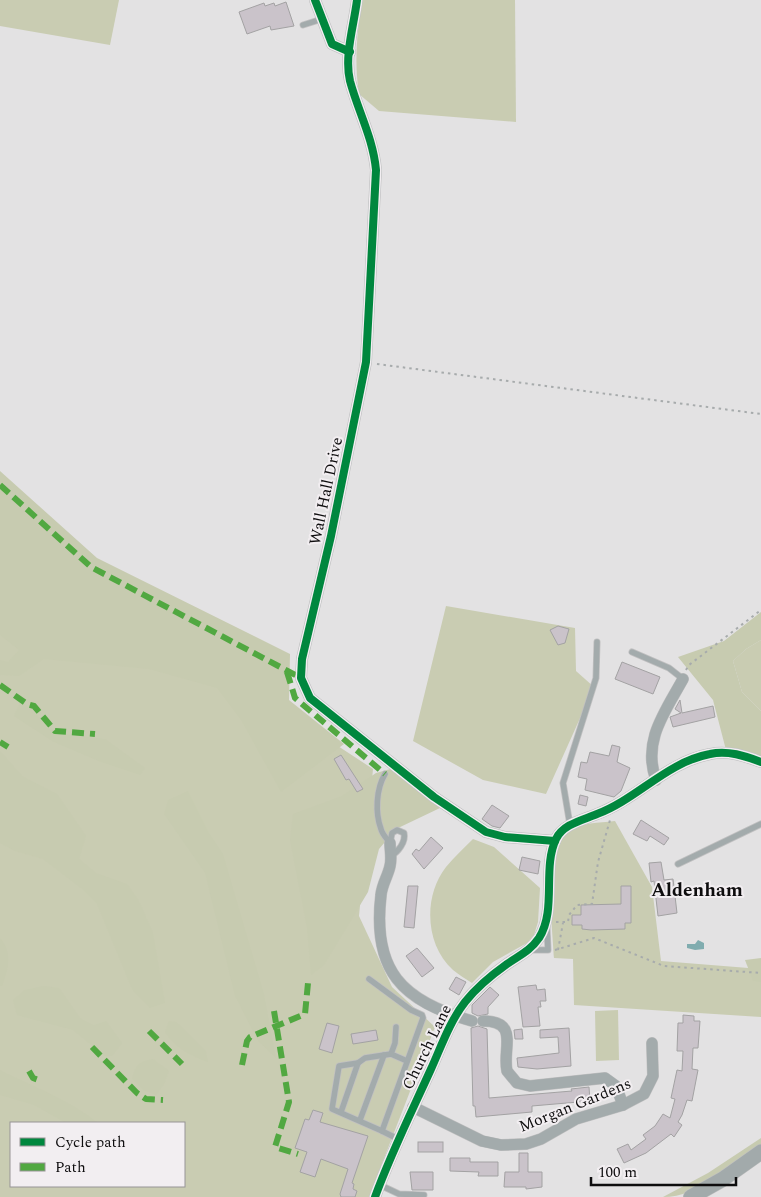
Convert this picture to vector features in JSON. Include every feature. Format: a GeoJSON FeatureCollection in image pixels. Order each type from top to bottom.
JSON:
{"type":"FeatureCollection","features":[{"type":"Feature","properties":{"kind":"main road"},"geometry":{"type":"LineString","coordinates":[[691,1197],[723,1179],[761,1152]]}},
{"type":"Feature","properties":{"kind":"street"},"geometry":{"type":"LineString","coordinates":[[315,0],[332,44],[350,52]]}},
{"type":"Feature","properties":{"kind":"street","name":"Wall Hall Drive"},"geometry":{"type":"LineString","coordinates":[[358,0],[350,52],[350,80],[372,146],[376,170],[366,362],[331,536],[302,659],[301,678],[310,698],[426,791],[486,832],[504,837],[555,841]]}},
{"type":"Feature","properties":{"kind":"street"},"geometry":{"type":"LineString","coordinates":[[656,780],[652,768],[656,728],[659,718],[683,679]]}},
{"type":"Feature","properties":{"kind":"street"},"geometry":{"type":"LineString","coordinates":[[555,841],[559,834],[570,825],[609,810],[681,763],[711,753],[736,754],[761,762]]}},
{"type":"Feature","properties":{"kind":"street","name":"Church Lane"},"geometry":{"type":"LineString","coordinates":[[375,1197],[398,1140],[456,1015],[479,988],[507,964],[530,950],[547,923],[549,879],[555,841]]}},
{"type":"Feature","properties":{"kind":"street"},"geometry":{"type":"LineString","coordinates":[[390,843],[391,856],[378,920],[380,942],[391,970],[403,988],[421,1008],[478,1021],[496,1022],[504,1028],[508,1036],[506,1066],[509,1075],[517,1083],[530,1086],[605,1078],[616,1086],[623,1105]]}},
{"type":"Feature","properties":{"kind":"street","name":"Morgan Gardens"},"geometry":{"type":"LineString","coordinates":[[413,1107],[482,1141],[512,1146],[541,1139],[576,1119],[623,1105],[644,1094],[653,1076],[652,1043]]}},
{"type":"Feature","properties":{"kind":"lane"},"geometry":{"type":"LineString","coordinates":[[303,25],[322,19]]}},
{"type":"Feature","properties":{"kind":"lane"},"geometry":{"type":"LineString","coordinates":[[570,825],[563,783],[596,678],[597,642]]}},
{"type":"Feature","properties":{"kind":"lane"},"geometry":{"type":"LineString","coordinates":[[632,652],[669,668],[683,679]]}},
{"type":"Feature","properties":{"kind":"lane"},"geometry":{"type":"LineString","coordinates":[[385,774],[380,784],[378,799],[381,830],[390,843]]}},
{"type":"Feature","properties":{"kind":"lane"},"geometry":{"type":"LineString","coordinates":[[678,864],[761,824]]}},
{"type":"Feature","properties":{"kind":"lane"},"geometry":{"type":"LineString","coordinates":[[390,843],[392,833],[397,830],[404,833],[404,841],[391,856]]}},
{"type":"Feature","properties":{"kind":"lane"},"geometry":{"type":"LineString","coordinates":[[530,950],[548,950],[547,923]]}},
{"type":"Feature","properties":{"kind":"lane"},"geometry":{"type":"LineString","coordinates":[[369,979],[411,1010],[421,1008],[423,1018],[382,1131]]}},
{"type":"Feature","properties":{"kind":"lane"},"geometry":{"type":"LineString","coordinates":[[392,1054],[395,1044],[396,1027]]}},
{"type":"Feature","properties":{"kind":"lane"},"geometry":{"type":"LineString","coordinates":[[398,1140],[360,1120],[332,1109],[339,1066],[358,1063],[365,1058],[392,1054],[407,1061]]}},
{"type":"Feature","properties":{"kind":"lane"},"geometry":{"type":"LineString","coordinates":[[360,1120],[384,1055]]}},
{"type":"Feature","properties":{"kind":"lane"},"geometry":{"type":"LineString","coordinates":[[341,1112],[358,1063]]}},
{"type":"Feature","properties":{"kind":"lane"},"geometry":{"type":"LineString","coordinates":[[380,1185],[399,1194],[424,1194]]}},
{"type":"Feature","properties":{"kind":"path"},"geometry":{"type":"LineString","coordinates":[[366,362],[761,414]]}},
{"type":"Feature","properties":{"kind":"path"},"geometry":{"type":"LineString","coordinates":[[683,679],[688,665],[761,610]]}},
{"type":"Feature","properties":{"kind":"path"},"geometry":{"type":"LineString","coordinates":[[547,923],[568,922],[570,915],[577,905],[592,904],[598,862],[610,824],[609,810]]}},
{"type":"Feature","properties":{"kind":"path"},"geometry":{"type":"LineString","coordinates":[[558,950],[563,922]]}},
{"type":"Feature","properties":{"kind":"path"},"geometry":{"type":"LineString","coordinates":[[548,950],[558,950],[594,938],[664,966],[761,973]]}},
{"type":"Feature","properties":{"kind":"green space"},"geometry":{"type":"Polygon","coordinates":[[[0,0],[119,0],[110,45],[0,26],[0,0]]]}},
{"type":"Feature","properties":{"kind":"green space"},"geometry":{"type":"Polygon","coordinates":[[[362,0],[515,0],[516,122],[379,111],[359,94],[357,47],[362,0]]]}},
{"type":"Feature","properties":{"kind":"green space"},"geometry":{"type":"Polygon","coordinates":[[[0,471],[97,558],[290,654],[289,700],[344,744],[281,792],[241,720],[217,688],[149,669],[44,659],[19,676],[0,675],[0,660],[8,662],[19,650],[0,635],[0,471]]]}},
{"type":"Feature","properties":{"kind":"green space"},"geometry":{"type":"Polygon","coordinates":[[[0,499],[92,585],[373,769],[359,916],[392,987],[435,1027],[369,1197],[0,1197],[0,499]]]}},
{"type":"Feature","properties":{"kind":"green space"},"geometry":{"type":"Polygon","coordinates":[[[446,606],[575,628],[576,671],[594,687],[546,794],[483,780],[413,741],[446,606]]]}},
{"type":"Feature","properties":{"kind":"green space"},"geometry":{"type":"Polygon","coordinates":[[[761,612],[761,640],[746,649],[733,661],[742,692],[761,711],[761,759],[726,750],[713,700],[678,657],[724,641],[761,612]]]}},
{"type":"Feature","properties":{"kind":"green space"},"geometry":{"type":"Polygon","coordinates":[[[761,640],[761,711],[742,692],[733,661],[746,649],[761,640]]]}},
{"type":"Feature","properties":{"kind":"green space"},"geometry":{"type":"Polygon","coordinates":[[[21,701],[57,733],[105,739],[145,768],[140,775],[101,762],[54,742],[14,716],[21,701]]]}},
{"type":"Feature","properties":{"kind":"green space"},"geometry":{"type":"Polygon","coordinates":[[[0,751],[22,776],[57,794],[86,836],[79,859],[96,873],[127,884],[139,901],[153,933],[165,1003],[150,1008],[132,989],[97,904],[81,888],[43,859],[15,851],[0,843],[0,751]]]}},
{"type":"Feature","properties":{"kind":"green space"},"geometry":{"type":"Polygon","coordinates":[[[394,768],[440,808],[396,829],[379,849],[368,892],[324,965],[311,975],[307,928],[290,840],[293,814],[342,796],[376,773],[394,768]]]}},
{"type":"Feature","properties":{"kind":"green space"},"geometry":{"type":"Polygon","coordinates":[[[188,791],[209,833],[223,854],[264,994],[276,1058],[258,1041],[235,996],[205,873],[164,814],[168,800],[188,791]]]}},
{"type":"Feature","properties":{"kind":"green space"},"geometry":{"type":"Polygon","coordinates":[[[615,821],[652,887],[661,961],[761,969],[761,1017],[574,1005],[573,959],[554,958],[551,891],[554,854],[559,841],[567,832],[578,826],[615,821]]]}},
{"type":"Feature","properties":{"kind":"green space"},"geometry":{"type":"Polygon","coordinates":[[[473,839],[494,847],[540,888],[538,922],[534,935],[527,943],[493,962],[472,983],[453,970],[444,960],[432,934],[430,920],[433,892],[439,879],[449,863],[473,839]]]}},
{"type":"Feature","properties":{"kind":"green space"},"geometry":{"type":"Polygon","coordinates":[[[0,938],[7,949],[8,955],[6,974],[2,986],[0,986],[0,938]]]}},
{"type":"Feature","properties":{"kind":"green space"},"geometry":{"type":"Polygon","coordinates":[[[761,958],[761,982],[753,981],[745,960],[761,958]]]}},
{"type":"Feature","properties":{"kind":"green space"},"geometry":{"type":"Polygon","coordinates":[[[44,986],[59,988],[80,1018],[94,1025],[106,1021],[122,1043],[112,1056],[105,1056],[73,1030],[17,1015],[13,1000],[25,990],[44,986]]]}},
{"type":"Feature","properties":{"kind":"green space"},"geometry":{"type":"Polygon","coordinates":[[[618,1010],[619,1060],[596,1061],[595,1011],[618,1010]]]}},
{"type":"Feature","properties":{"kind":"green space"},"geometry":{"type":"Polygon","coordinates":[[[169,1021],[176,1022],[206,1051],[208,1062],[189,1054],[174,1043],[165,1032],[169,1021]]]}},
{"type":"Feature","properties":{"kind":"green space"},"geometry":{"type":"Polygon","coordinates":[[[153,1059],[169,1071],[164,1084],[156,1095],[143,1090],[132,1079],[138,1065],[153,1059]]]}},
{"type":"Feature","properties":{"kind":"green space"},"geometry":{"type":"Polygon","coordinates":[[[0,1070],[63,1100],[97,1122],[64,1122],[34,1105],[0,1095],[0,1070]]]}},
{"type":"Feature","properties":{"kind":"green space"},"geometry":{"type":"Polygon","coordinates":[[[761,1138],[761,1146],[715,1179],[689,1192],[663,1197],[708,1173],[761,1138]]]}},
{"type":"Feature","properties":{"kind":"water"},"geometry":{"type":"Polygon","coordinates":[[[698,940],[704,943],[704,949],[695,950],[687,948],[687,944],[695,944],[698,940]]]}},
{"type":"Feature","properties":{"kind":"building"},"geometry":{"type":"Polygon","coordinates":[[[286,2],[294,26],[271,30],[270,26],[247,34],[239,12],[264,3],[265,6],[274,3],[275,6],[286,2]]]}},
{"type":"Feature","properties":{"kind":"building"},"geometry":{"type":"Polygon","coordinates":[[[558,626],[569,629],[565,643],[558,645],[550,630],[558,626]]]}},
{"type":"Feature","properties":{"kind":"building"},"geometry":{"type":"Polygon","coordinates":[[[622,662],[660,677],[653,694],[615,679],[622,662]]]}},
{"type":"Feature","properties":{"kind":"building"},"geometry":{"type":"Polygon","coordinates":[[[680,700],[682,713],[713,706],[715,717],[673,727],[670,717],[681,713],[675,709],[680,700]]]}},
{"type":"Feature","properties":{"kind":"building"},"geometry":{"type":"Polygon","coordinates":[[[612,745],[620,747],[617,762],[630,768],[621,791],[614,797],[585,790],[587,779],[578,777],[581,762],[587,763],[590,752],[609,756],[612,745]]]}},
{"type":"Feature","properties":{"kind":"building"},"geometry":{"type":"Polygon","coordinates":[[[341,755],[363,789],[357,792],[349,779],[346,780],[334,759],[341,755]]]}},
{"type":"Feature","properties":{"kind":"building"},"geometry":{"type":"Polygon","coordinates":[[[580,795],[588,797],[586,806],[578,804],[580,795]]]}},
{"type":"Feature","properties":{"kind":"building"},"geometry":{"type":"Polygon","coordinates":[[[492,805],[509,816],[500,828],[492,826],[482,819],[492,805]]]}},
{"type":"Feature","properties":{"kind":"building"},"geometry":{"type":"Polygon","coordinates":[[[641,820],[669,838],[664,845],[650,836],[647,841],[633,834],[641,820]]]}},
{"type":"Feature","properties":{"kind":"building"},"geometry":{"type":"Polygon","coordinates":[[[431,837],[443,848],[424,869],[412,854],[416,849],[419,851],[431,837]]]}},
{"type":"Feature","properties":{"kind":"building"},"geometry":{"type":"Polygon","coordinates":[[[522,857],[540,861],[538,874],[519,870],[522,857]]]}},
{"type":"Feature","properties":{"kind":"building"},"geometry":{"type":"Polygon","coordinates":[[[661,862],[664,880],[673,879],[677,913],[658,916],[654,881],[651,882],[649,863],[661,862]]]}},
{"type":"Feature","properties":{"kind":"building"},"geometry":{"type":"Polygon","coordinates":[[[408,886],[418,886],[414,928],[404,927],[408,886]]]}},
{"type":"Feature","properties":{"kind":"building"},"geometry":{"type":"Polygon","coordinates":[[[621,886],[631,886],[631,923],[625,923],[625,929],[591,930],[582,929],[582,925],[572,925],[572,915],[581,915],[581,905],[621,904],[621,886]]]}},
{"type":"Feature","properties":{"kind":"building"},"geometry":{"type":"Polygon","coordinates":[[[417,948],[434,968],[422,977],[406,956],[417,948]]]}},
{"type":"Feature","properties":{"kind":"building"},"geometry":{"type":"Polygon","coordinates":[[[456,977],[466,982],[459,995],[449,989],[456,977]]]}},
{"type":"Feature","properties":{"kind":"building"},"geometry":{"type":"Polygon","coordinates":[[[536,985],[537,990],[545,989],[546,1001],[540,1001],[541,1007],[538,1007],[540,1026],[523,1027],[518,987],[536,985]]]}},
{"type":"Feature","properties":{"kind":"building"},"geometry":{"type":"Polygon","coordinates":[[[490,987],[499,995],[488,1007],[488,1014],[478,1016],[472,1013],[472,1005],[490,987]]]}},
{"type":"Feature","properties":{"kind":"building"},"geometry":{"type":"Polygon","coordinates":[[[683,1015],[694,1016],[694,1021],[700,1021],[698,1048],[693,1048],[692,1069],[698,1070],[692,1101],[687,1100],[678,1122],[682,1125],[674,1137],[671,1134],[646,1153],[624,1163],[617,1149],[628,1144],[631,1150],[646,1139],[643,1135],[655,1126],[663,1114],[670,1118],[675,1099],[671,1098],[677,1070],[682,1071],[683,1051],[677,1051],[678,1023],[683,1023],[683,1015]]]}},
{"type":"Feature","properties":{"kind":"building"},"geometry":{"type":"Polygon","coordinates":[[[327,1023],[339,1026],[332,1053],[319,1049],[327,1023]]]}},
{"type":"Feature","properties":{"kind":"building"},"geometry":{"type":"Polygon","coordinates":[[[478,1026],[487,1029],[489,1098],[572,1091],[571,1089],[589,1087],[590,1101],[532,1106],[532,1112],[476,1117],[475,1106],[473,1106],[471,1028],[478,1026]]]}},
{"type":"Feature","properties":{"kind":"building"},"geometry":{"type":"Polygon","coordinates":[[[569,1028],[571,1066],[537,1069],[518,1067],[517,1058],[559,1053],[558,1037],[540,1038],[540,1030],[569,1028]]]}},
{"type":"Feature","properties":{"kind":"building"},"geometry":{"type":"Polygon","coordinates":[[[522,1029],[523,1039],[515,1039],[514,1030],[522,1029]]]}},
{"type":"Feature","properties":{"kind":"building"},"geometry":{"type":"Polygon","coordinates":[[[376,1030],[378,1040],[353,1044],[351,1034],[376,1030]]]}},
{"type":"Feature","properties":{"kind":"building"},"geometry":{"type":"Polygon","coordinates":[[[313,1110],[323,1113],[320,1122],[368,1136],[352,1183],[354,1184],[353,1189],[357,1191],[355,1197],[341,1197],[340,1194],[348,1169],[321,1159],[315,1177],[300,1172],[307,1152],[295,1148],[305,1119],[309,1120],[313,1110]]]}},
{"type":"Feature","properties":{"kind":"building"},"geometry":{"type":"Polygon","coordinates":[[[418,1142],[443,1142],[443,1152],[418,1152],[418,1142]]]}},
{"type":"Feature","properties":{"kind":"building"},"geometry":{"type":"Polygon","coordinates":[[[519,1153],[528,1153],[528,1172],[542,1172],[542,1187],[526,1189],[526,1187],[504,1187],[505,1172],[519,1172],[519,1153]]]}},
{"type":"Feature","properties":{"kind":"building"},"geometry":{"type":"Polygon","coordinates":[[[450,1158],[470,1158],[470,1162],[498,1162],[498,1176],[478,1176],[479,1172],[450,1171],[450,1158]]]}},
{"type":"Feature","properties":{"kind":"building"},"geometry":{"type":"Polygon","coordinates":[[[410,1172],[433,1172],[433,1190],[412,1190],[410,1172]]]}},
{"type":"Feature","properties":{"kind":"marked path"},"geometry":{"type":"LineString","coordinates":[[0,485],[91,567],[301,678]]}},
{"type":"Feature","properties":{"kind":"marked path"},"geometry":{"type":"LineString","coordinates":[[287,672],[295,698],[385,774]]}},
{"type":"Feature","properties":{"kind":"marked path"},"geometry":{"type":"LineString","coordinates":[[0,685],[27,704],[34,706],[55,731],[95,734]]}},
{"type":"Feature","properties":{"kind":"marked path"},"geometry":{"type":"LineString","coordinates":[[0,742],[8,747]]}},
{"type":"Feature","properties":{"kind":"marked path"},"geometry":{"type":"LineString","coordinates":[[242,1065],[247,1041],[250,1037],[305,1014],[308,983]]}},
{"type":"Feature","properties":{"kind":"marked path"},"geometry":{"type":"LineString","coordinates":[[274,1011],[289,1102],[275,1147],[298,1154]]}},
{"type":"Feature","properties":{"kind":"marked path"},"geometry":{"type":"LineString","coordinates":[[149,1031],[182,1064]]}},
{"type":"Feature","properties":{"kind":"marked path"},"geometry":{"type":"LineString","coordinates":[[92,1047],[137,1093],[146,1099],[163,1100]]}},
{"type":"Feature","properties":{"kind":"marked path"},"geometry":{"type":"LineString","coordinates":[[29,1071],[33,1078],[41,1081]]}},
{"type":"Feature","properties":{"kind":"cycle path"},"geometry":{"type":"LineString","coordinates":[[315,0],[332,44],[350,52]]}},
{"type":"Feature","properties":{"kind":"cycle path"},"geometry":{"type":"LineString","coordinates":[[357,0],[349,51],[348,71],[353,92],[372,147],[376,170],[366,362],[331,536],[302,659],[301,678],[310,698],[434,797],[486,832],[505,837],[555,841]]}},
{"type":"Feature","properties":{"kind":"cycle path"},"geometry":{"type":"LineString","coordinates":[[375,1197],[446,1034],[460,1009],[485,981],[528,950],[539,938],[544,927],[549,902],[552,850],[559,834],[568,826],[612,807],[694,758],[717,753],[730,753],[761,762]]}},
{"type":"Feature","properties":{"kind":"district","name":"Aldenham"},"geometry":{"type":"Point","coordinates":[697,890]}}]}
